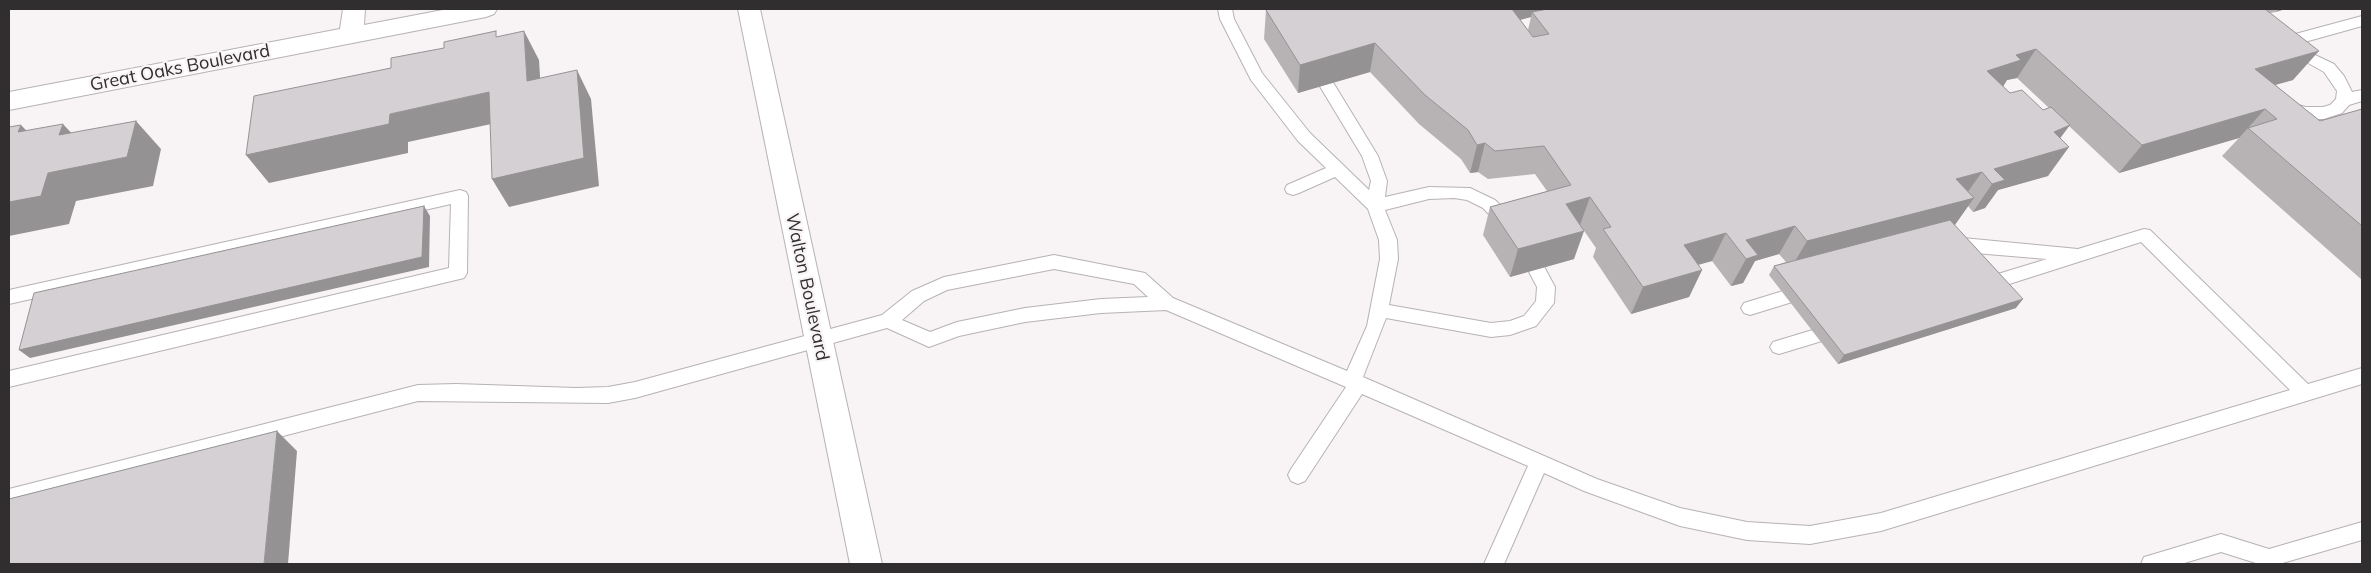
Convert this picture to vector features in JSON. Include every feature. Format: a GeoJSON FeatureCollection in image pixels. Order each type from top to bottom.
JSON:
{"type":"FeatureCollection","features":[{"type":"Feature","properties":{"kind":"main road"},"geometry":{"type":"LineString","coordinates":[[351,34],[354,9]]}},
{"type":"Feature","properties":{"kind":"main road","name":"Great Oaks Boulevard"},"geometry":{"type":"LineString","coordinates":[[9,101],[486,9]]}},
{"type":"Feature","properties":{"kind":"main road","name":"Walton Boulevard"},"geometry":{"type":"LineString","coordinates":[[749,9],[866,564]]}},
{"type":"Feature","properties":{"kind":"lane"},"geometry":{"type":"LineString","coordinates":[[1225,9],[1256,76],[1304,137],[1375,206],[1388,240],[1389,260],[1380,310],[1356,382],[1298,475]]}},
{"type":"Feature","properties":{"kind":"lane"},"geometry":{"type":"LineString","coordinates":[[2278,44],[2362,21]]}},
{"type":"Feature","properties":{"kind":"lane"},"geometry":{"type":"LineString","coordinates":[[2344,101],[2345,91],[2329,68],[2296,50],[2278,44],[2245,44],[2235,50],[2230,59],[2231,70],[2238,81],[2251,93],[2268,103],[2306,114],[2324,113],[2336,109],[2344,101],[2362,96]]}},
{"type":"Feature","properties":{"kind":"lane"},"geometry":{"type":"LineString","coordinates":[[1308,54],[1370,156],[1379,181],[1375,206]]}},
{"type":"Feature","properties":{"kind":"lane"},"geometry":{"type":"LineString","coordinates":[[1293,189],[1336,170]]}},
{"type":"Feature","properties":{"kind":"lane"},"geometry":{"type":"LineString","coordinates":[[1375,206],[1429,193],[1454,192],[1476,197],[1489,204],[1504,216],[1535,262],[1546,287],[1545,303],[1530,321],[1510,328],[1492,330],[1380,310]]}},
{"type":"Feature","properties":{"kind":"lane"},"geometry":{"type":"LineString","coordinates":[[9,297],[460,196],[458,273],[9,379]]}},
{"type":"Feature","properties":{"kind":"lane"},"geometry":{"type":"LineString","coordinates":[[1969,289],[2144,236],[2305,393]]}},
{"type":"Feature","properties":{"kind":"lane"},"geometry":{"type":"LineString","coordinates":[[1936,253],[1963,245],[2083,255]]}},
{"type":"Feature","properties":{"kind":"lane"},"geometry":{"type":"LineString","coordinates":[[9,498],[418,393],[608,395],[635,390],[888,321],[918,296],[944,284],[1054,262],[1139,278],[1167,303],[1356,382],[1591,485],[1680,516],[1747,531],[1810,535],[1881,522],[2362,376]]}},
{"type":"Feature","properties":{"kind":"lane"},"geometry":{"type":"LineString","coordinates":[[1750,308],[1824,286]]}},
{"type":"Feature","properties":{"kind":"lane"},"geometry":{"type":"LineString","coordinates":[[888,321],[929,340],[957,329],[1025,315],[1100,306],[1167,303]]}},
{"type":"Feature","properties":{"kind":"lane"},"geometry":{"type":"LineString","coordinates":[[1779,347],[1855,324]]}},
{"type":"Feature","properties":{"kind":"lane"},"geometry":{"type":"LineString","coordinates":[[1494,564],[1539,462]]}},
{"type":"Feature","properties":{"kind":"lane"},"geometry":{"type":"LineString","coordinates":[[2151,564],[2221,543],[2269,558],[2362,530]]}},
{"type":"Feature","properties":{"kind":"building"},"geometry":{"type":"Polygon","coordinates":[[[1512,9],[1533,37],[1549,34],[1532,12],[1548,9],[2265,9],[2319,51],[2255,69],[2320,121],[2362,109],[2362,226],[2248,128],[2277,119],[2265,109],[2142,145],[2036,49],[2016,55],[2021,60],[1987,71],[2010,93],[2022,90],[2043,110],[2051,107],[2070,125],[2054,132],[2069,147],[1994,169],[2005,180],[1992,184],[1982,172],[1956,179],[1974,198],[1807,241],[1795,226],[1746,240],[1758,255],[1746,259],[1726,233],[1684,245],[1702,270],[1643,287],[1603,229],[1611,227],[1590,197],[1566,204],[1584,231],[1518,249],[1490,207],[1571,185],[1544,146],[1495,151],[1485,143],[1477,145],[1468,130],[1425,95],[1375,43],[1300,65],[1266,10],[1512,9]]]}},
{"type":"Feature","properties":{"kind":"building"},"geometry":{"type":"Polygon","coordinates":[[[496,31],[496,37],[524,31],[527,81],[577,70],[584,158],[492,179],[489,92],[390,114],[389,124],[246,155],[254,96],[391,68],[391,58],[444,48],[444,42],[496,31]]]}},
{"type":"Feature","properties":{"kind":"building"},"geometry":{"type":"Polygon","coordinates":[[[136,121],[127,157],[48,173],[41,196],[9,202],[9,127],[21,125],[18,132],[63,124],[59,135],[136,121]]]}},
{"type":"Feature","properties":{"kind":"building"},"geometry":{"type":"Polygon","coordinates":[[[424,206],[422,257],[19,350],[34,293],[424,206]]]}},
{"type":"Feature","properties":{"kind":"building"},"geometry":{"type":"Polygon","coordinates":[[[1950,220],[2023,299],[1844,355],[1774,266],[1950,220]]]}},
{"type":"Feature","properties":{"kind":"building"},"geometry":{"type":"Polygon","coordinates":[[[277,431],[264,564],[9,564],[9,499],[277,431]]]}}]}
